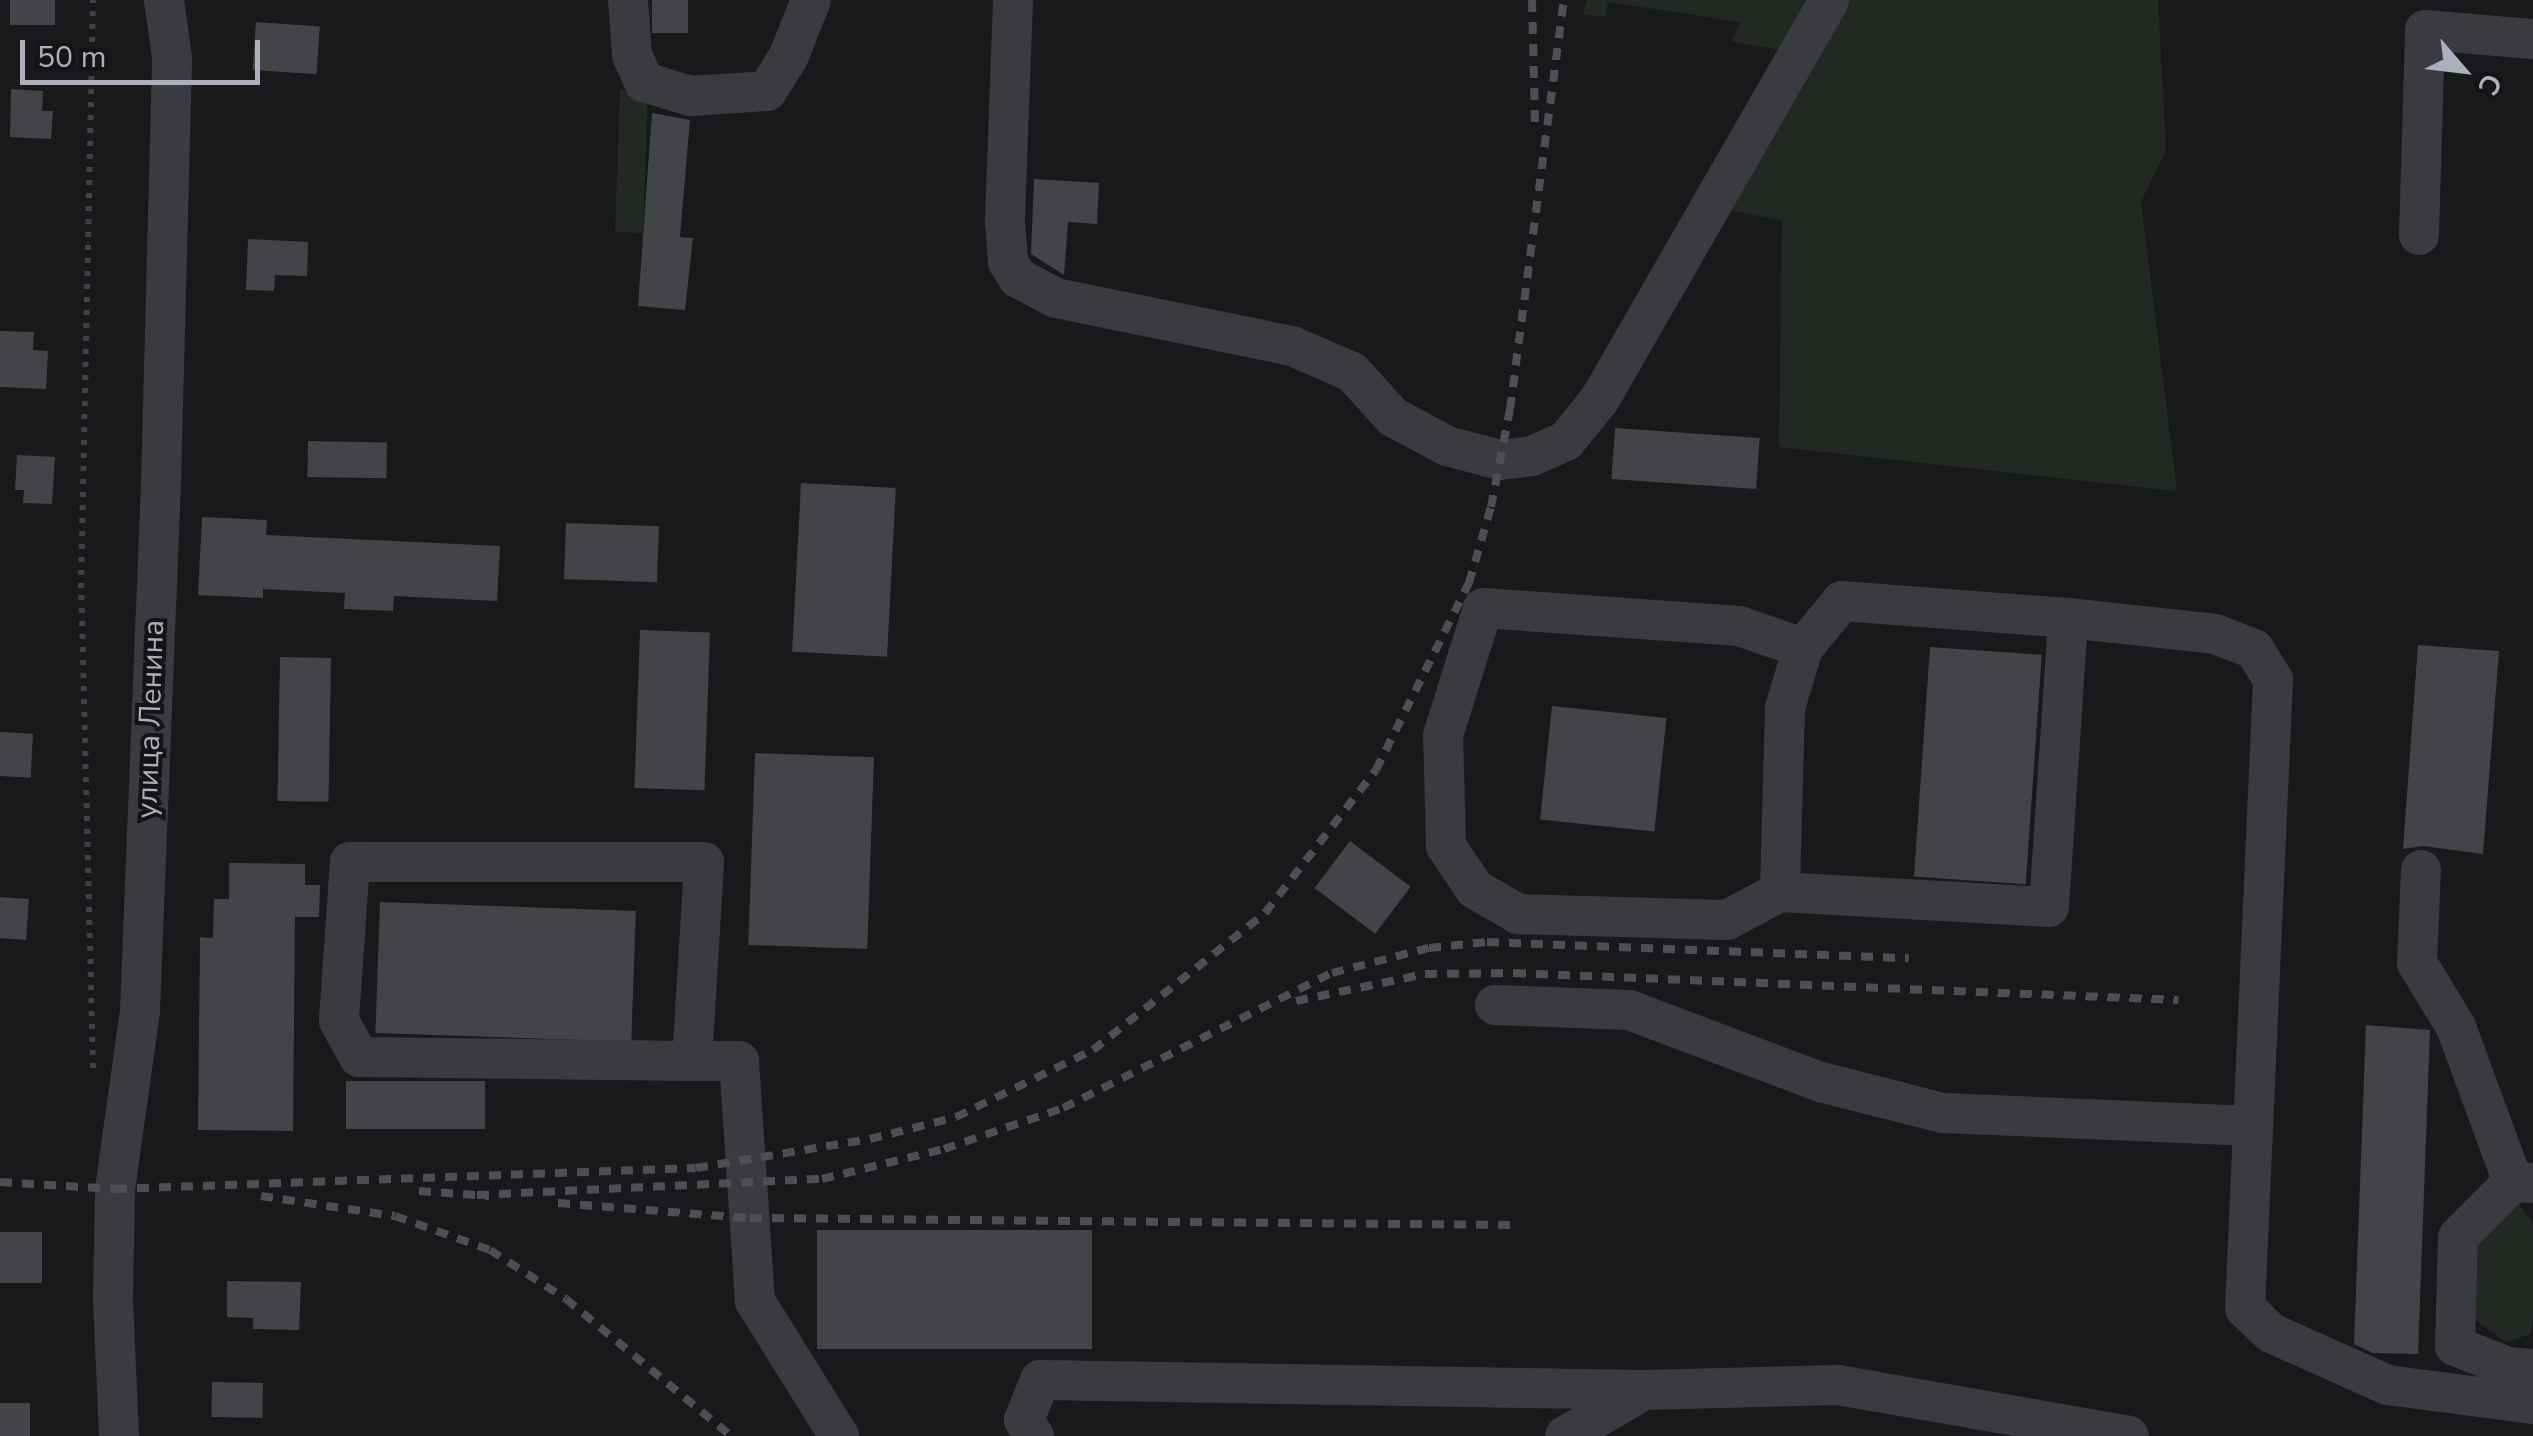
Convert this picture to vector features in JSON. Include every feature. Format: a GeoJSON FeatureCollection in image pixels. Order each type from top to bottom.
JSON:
{"type":"FeatureCollection","features":[{"type":"Feature","properties":{"kind":"street","name":"улица Ленина"},"geometry":{"type":"LineString","coordinates":[[119,1436],[113,1298],[116,1189],[140,1010],[161,483],[172,58],[164,0]]}},
{"type":"Feature","properties":{"kind":"street"},"geometry":{"type":"LineString","coordinates":[[628,0],[632,56],[644,82],[690,96],[767,92],[788,58],[810,0]]}},
{"type":"Feature","properties":{"kind":"street"},"geometry":{"type":"LineString","coordinates":[[1013,0],[1006,222],[1008,262],[1018,278],[1056,298],[1292,346],[1352,372],[1393,417],[1447,446],[1500,460],[1532,456],[1566,441],[1600,399],[1829,0]]}},
{"type":"Feature","properties":{"kind":"street"},"geometry":{"type":"LineString","coordinates":[[2419,236],[2425,30],[2533,39]]}},
{"type":"Feature","properties":{"kind":"street"},"geometry":{"type":"LineString","coordinates":[[1780,892],[1785,708],[1803,648],[1842,601],[2215,634],[2254,649],[2273,680],[2245,1308],[2270,1333],[2388,1385],[2533,1404]]}},
{"type":"Feature","properties":{"kind":"street"},"geometry":{"type":"LineString","coordinates":[[1803,648],[1739,626],[1483,608],[1443,735],[1446,846],[1476,889],[1518,914],[1727,920],[1780,892],[2050,907],[2068,618]]}},
{"type":"Feature","properties":{"kind":"street"},"geometry":{"type":"LineString","coordinates":[[692,1061],[704,862],[350,862],[338,1022],[359,1057],[692,1061],[739,1061],[755,1300],[840,1436]]}},
{"type":"Feature","properties":{"kind":"street"},"geometry":{"type":"LineString","coordinates":[[2421,870],[2416,963],[2456,1027],[2523,1182],[2458,1237],[2455,1346],[2508,1367],[2533,1369]]}},
{"type":"Feature","properties":{"kind":"street"},"geometry":{"type":"LineString","coordinates":[[1495,1005],[1629,1010],[1821,1082],[1943,1114],[2253,1126]]}},
{"type":"Feature","properties":{"kind":"street"},"geometry":{"type":"LineString","coordinates":[[1034,1436],[1024,1420],[1040,1380],[1644,1390],[1838,1385],[2129,1436]]}},
{"type":"Feature","properties":{"kind":"street"},"geometry":{"type":"LineString","coordinates":[[1565,1436],[1644,1390]]}},
{"type":"Feature","properties":{"kind":"path"},"geometry":{"type":"LineString","coordinates":[[93,0],[81,588],[93,1084]]}},
{"type":"Feature","properties":{"kind":"shaded area"},"geometry":{"type":"Polygon","coordinates":[[[1587,0],[1811,0],[1782,50],[1732,42],[1740,22],[1608,2],[1605,17],[1583,14],[1587,0]]]}},
{"type":"Feature","properties":{"kind":"shaded area"},"geometry":{"type":"Polygon","coordinates":[[[1848,0],[2158,0],[2166,150],[2141,202],[2177,491],[1779,447],[1782,220],[1731,211],[1848,0]]]}},
{"type":"Feature","properties":{"kind":"shaded area"},"geometry":{"type":"Polygon","coordinates":[[[620,90],[648,91],[643,233],[615,232],[620,90]]]}},
{"type":"Feature","properties":{"kind":"shaded area"},"geometry":{"type":"Polygon","coordinates":[[[2519,1204],[2533,1223],[2533,1317],[2531,1334],[2506,1342],[2475,1320],[2478,1244],[2519,1204]]]}},
{"type":"Feature","properties":{"kind":"building"},"geometry":{"type":"Polygon","coordinates":[[[10,0],[55,0],[55,25],[10,25],[10,0]]]}},
{"type":"Feature","properties":{"kind":"building"},"geometry":{"type":"Polygon","coordinates":[[[652,0],[688,0],[688,33],[652,33],[652,0]]]}},
{"type":"Feature","properties":{"kind":"building"},"geometry":{"type":"Polygon","coordinates":[[[256,22],[320,26],[316,74],[253,70],[256,22]]]}},
{"type":"Feature","properties":{"kind":"building"},"geometry":{"type":"Polygon","coordinates":[[[11,89],[43,91],[42,111],[53,111],[51,139],[10,137],[11,89]]]}},
{"type":"Feature","properties":{"kind":"building"},"geometry":{"type":"Polygon","coordinates":[[[652,113],[690,120],[680,237],[693,238],[685,310],[638,306],[652,113]]]}},
{"type":"Feature","properties":{"kind":"building"},"geometry":{"type":"Polygon","coordinates":[[[1034,179],[1099,183],[1097,224],[1068,222],[1064,275],[1031,254],[1034,179]]]}},
{"type":"Feature","properties":{"kind":"building"},"geometry":{"type":"Polygon","coordinates":[[[248,239],[308,242],[307,276],[275,275],[274,291],[246,290],[248,239]]]}},
{"type":"Feature","properties":{"kind":"building"},"geometry":{"type":"Polygon","coordinates":[[[0,331],[34,332],[33,350],[48,351],[46,389],[0,387],[0,331]]]}},
{"type":"Feature","properties":{"kind":"building"},"geometry":{"type":"Polygon","coordinates":[[[1615,428],[1760,438],[1756,489],[1611,479],[1615,428]]]}},
{"type":"Feature","properties":{"kind":"building"},"geometry":{"type":"Polygon","coordinates":[[[308,441],[387,442],[386,478],[307,477],[308,441]]]}},
{"type":"Feature","properties":{"kind":"building"},"geometry":{"type":"Polygon","coordinates":[[[17,455],[55,457],[52,504],[23,503],[24,490],[15,490],[17,455]]]}},
{"type":"Feature","properties":{"kind":"building"},"geometry":{"type":"Polygon","coordinates":[[[801,483],[896,488],[887,657],[792,652],[801,483]]]}},
{"type":"Feature","properties":{"kind":"building"},"geometry":{"type":"Polygon","coordinates":[[[202,517],[267,520],[266,535],[500,546],[497,601],[394,596],[393,611],[344,609],[345,593],[263,589],[263,598],[198,595],[202,517]]]}},
{"type":"Feature","properties":{"kind":"building"},"geometry":{"type":"Polygon","coordinates":[[[566,523],[659,526],[657,582],[564,579],[566,523]]]}},
{"type":"Feature","properties":{"kind":"building"},"geometry":{"type":"Polygon","coordinates":[[[640,630],[710,632],[704,790],[634,788],[640,630]]]}},
{"type":"Feature","properties":{"kind":"building"},"geometry":{"type":"Polygon","coordinates":[[[2418,645],[2499,651],[2483,854],[2423,846],[2403,849],[2418,645]]]}},
{"type":"Feature","properties":{"kind":"building"},"geometry":{"type":"Polygon","coordinates":[[[1930,647],[2042,655],[2026,884],[1914,876],[1930,647]]]}},
{"type":"Feature","properties":{"kind":"building"},"geometry":{"type":"Polygon","coordinates":[[[280,657],[331,658],[328,802],[277,801],[280,657]]]}},
{"type":"Feature","properties":{"kind":"building"},"geometry":{"type":"Polygon","coordinates":[[[1552,706],[1666,718],[1654,831],[1540,819],[1552,706]]]}},
{"type":"Feature","properties":{"kind":"building"},"geometry":{"type":"Polygon","coordinates":[[[0,732],[33,734],[31,778],[0,776],[0,732]]]}},
{"type":"Feature","properties":{"kind":"building"},"geometry":{"type":"Polygon","coordinates":[[[755,753],[874,757],[867,949],[748,945],[755,753]]]}},
{"type":"Feature","properties":{"kind":"building"},"geometry":{"type":"Polygon","coordinates":[[[1350,841],[1411,887],[1375,934],[1314,888],[1350,841]]]}},
{"type":"Feature","properties":{"kind":"building"},"geometry":{"type":"Polygon","coordinates":[[[229,863],[305,864],[305,885],[320,885],[319,917],[295,917],[293,1131],[198,1130],[200,937],[213,938],[214,899],[229,899],[229,863]]]}},
{"type":"Feature","properties":{"kind":"building"},"geometry":{"type":"Polygon","coordinates":[[[0,897],[29,899],[26,940],[0,938],[0,897]]]}},
{"type":"Feature","properties":{"kind":"building"},"geometry":{"type":"Polygon","coordinates":[[[380,902],[636,911],[631,1042],[375,1033],[380,902]]]}},
{"type":"Feature","properties":{"kind":"building"},"geometry":{"type":"Polygon","coordinates":[[[2366,1025],[2430,1030],[2418,1354],[2373,1353],[2354,1344],[2366,1025]]]}},
{"type":"Feature","properties":{"kind":"building"},"geometry":{"type":"Polygon","coordinates":[[[346,1081],[485,1081],[485,1129],[346,1129],[346,1081]]]}},
{"type":"Feature","properties":{"kind":"building"},"geometry":{"type":"Polygon","coordinates":[[[817,1230],[1092,1230],[1092,1349],[817,1349],[817,1230]]]}},
{"type":"Feature","properties":{"kind":"building"},"geometry":{"type":"Polygon","coordinates":[[[0,1232],[42,1232],[42,1283],[0,1283],[0,1232]]]}},
{"type":"Feature","properties":{"kind":"building"},"geometry":{"type":"Polygon","coordinates":[[[227,1281],[301,1282],[299,1330],[253,1329],[253,1318],[227,1317],[227,1281]]]}},
{"type":"Feature","properties":{"kind":"building"},"geometry":{"type":"Polygon","coordinates":[[[212,1382],[263,1383],[262,1418],[211,1417],[212,1382]]]}},
{"type":"Feature","properties":{"kind":"building"},"geometry":{"type":"Polygon","coordinates":[[[0,1403],[30,1403],[30,1436],[0,1436],[0,1403]]]}},
{"type":"Feature","properties":{"kind":"railway"},"geometry":{"type":"LineString","coordinates":[[1532,0],[1535,125]]}},
{"type":"Feature","properties":{"kind":"railway"},"geometry":{"type":"LineString","coordinates":[[0,1182],[115,1189],[696,1168],[870,1139],[956,1117],[1093,1050],[1265,913],[1376,770],[1469,583],[1491,507],[1510,409],[1564,0]]}},
{"type":"Feature","properties":{"kind":"railway"},"geometry":{"type":"LineString","coordinates":[[477,1195],[822,1179],[944,1149],[1063,1108],[1332,973],[1429,948],[1487,942],[1909,958]]}},
{"type":"Feature","properties":{"kind":"railway"},"geometry":{"type":"LineString","coordinates":[[1296,1001],[1425,974],[1514,973],[2178,1000]]}},
{"type":"Feature","properties":{"kind":"railway"},"geometry":{"type":"LineString","coordinates":[[419,1191],[489,1196]]}},
{"type":"Feature","properties":{"kind":"railway"},"geometry":{"type":"LineString","coordinates":[[261,1196],[395,1216],[490,1250],[566,1299],[731,1436]]}},
{"type":"Feature","properties":{"kind":"railway"},"geometry":{"type":"LineString","coordinates":[[558,1203],[750,1218],[1518,1225]]}}]}
